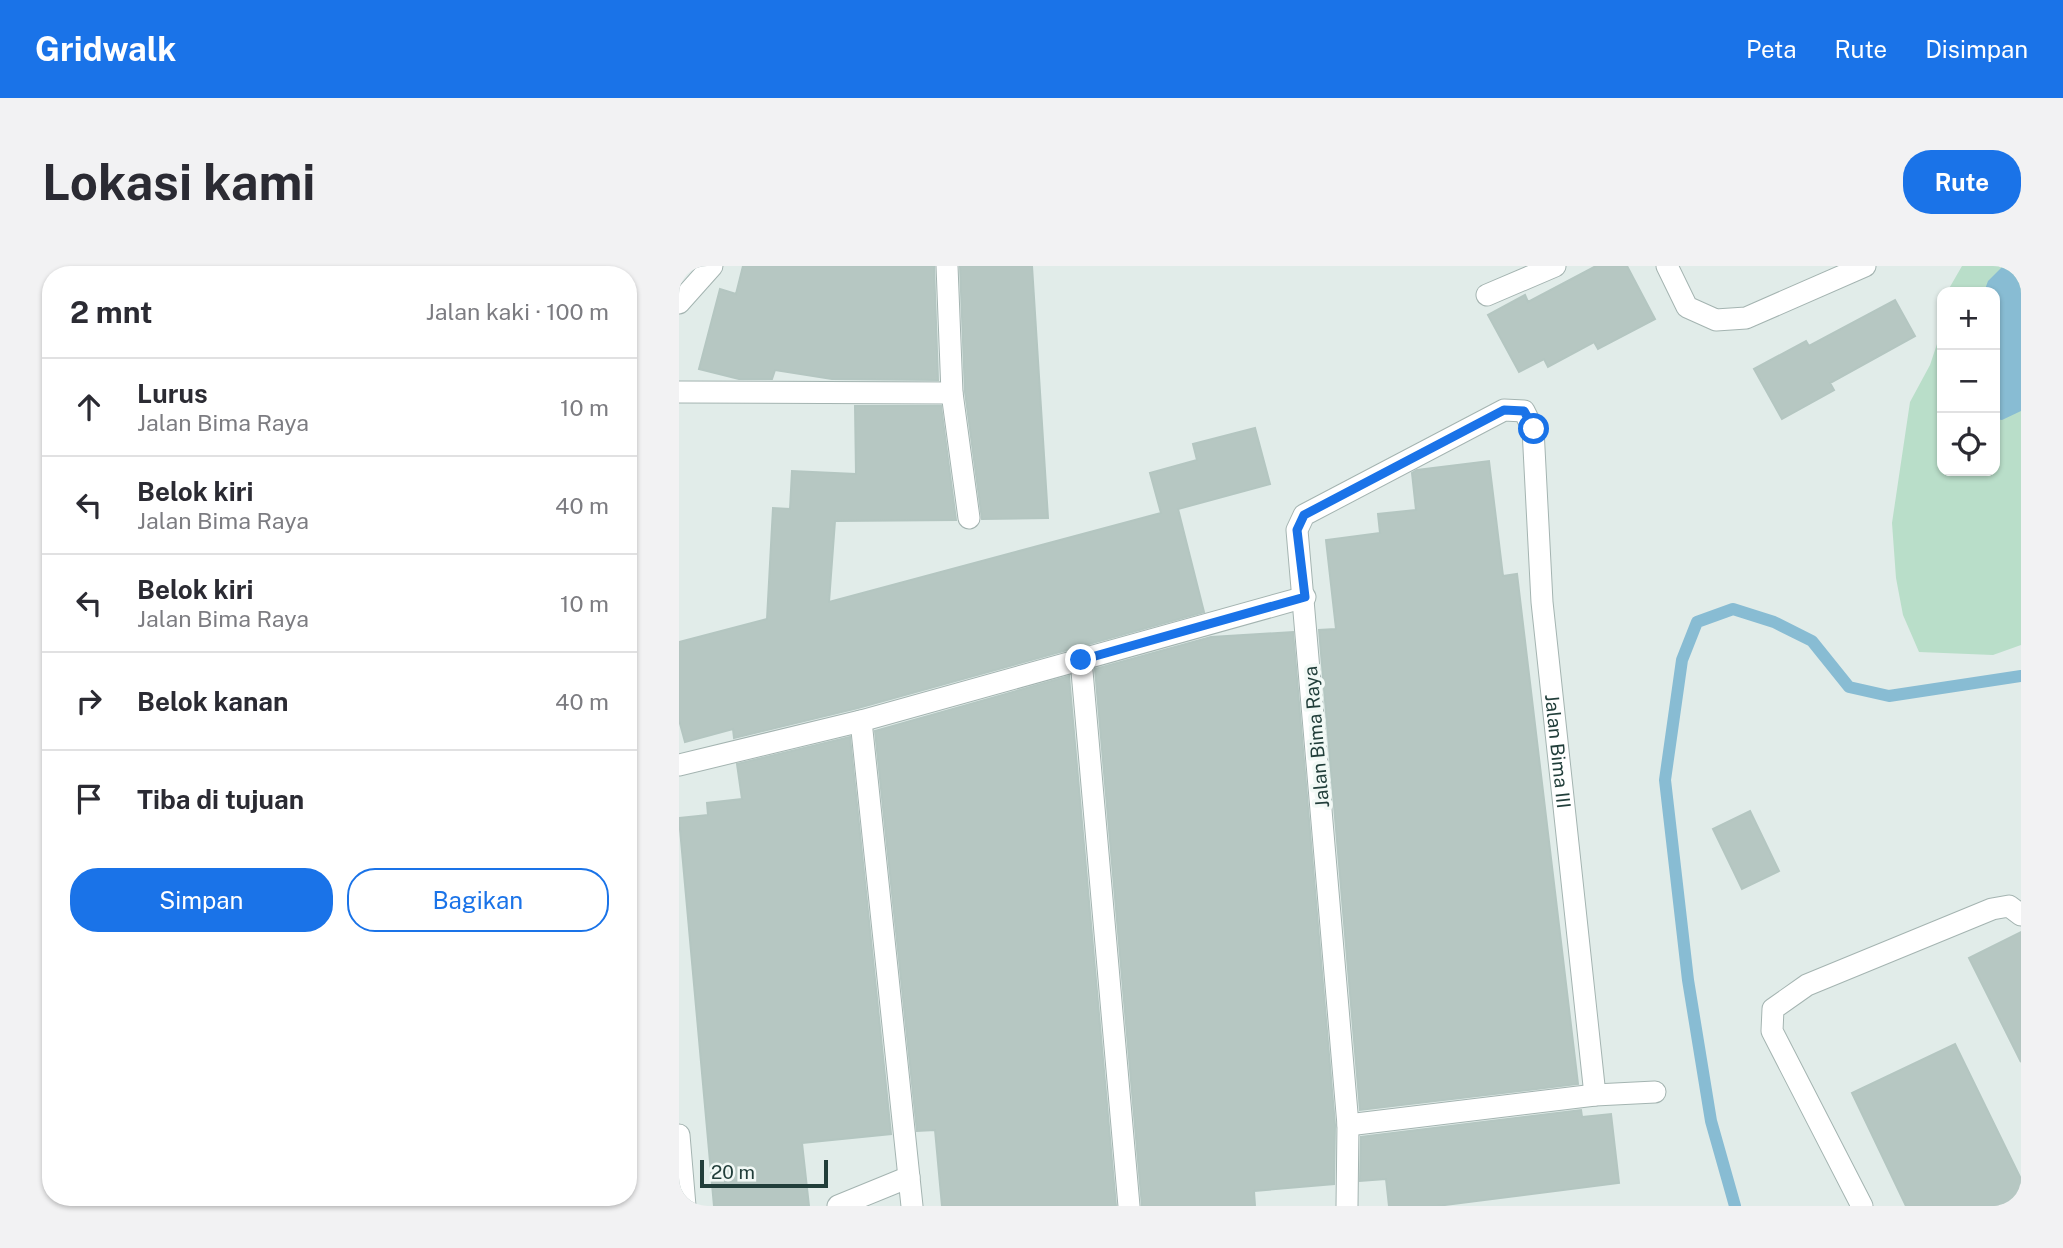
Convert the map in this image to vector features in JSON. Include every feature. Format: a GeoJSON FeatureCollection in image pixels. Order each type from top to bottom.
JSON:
{"type":"FeatureCollection","features":[{"type":"Feature","properties":{"kind":"street"},"geometry":{"type":"LineString","coordinates":[[679,303],[712,266]]}},
{"type":"Feature","properties":{"kind":"street"},"geometry":{"type":"LineString","coordinates":[[947,266],[952,393],[969,518]]}},
{"type":"Feature","properties":{"kind":"street"},"geometry":{"type":"LineString","coordinates":[[1487,295],[1555,266]]}},
{"type":"Feature","properties":{"kind":"street"},"geometry":{"type":"LineString","coordinates":[[1667,266],[1687,307],[1716,320],[1746,318],[1865,266]]}},
{"type":"Feature","properties":{"kind":"street"},"geometry":{"type":"LineString","coordinates":[[679,392],[952,393]]}},
{"type":"Feature","properties":{"kind":"street","name":"Jalan Bima Raya"},"geometry":{"type":"LineString","coordinates":[[1347,1206],[1348,1125],[1305,597],[1297,530],[1304,515],[1504,410],[1524,411]]}},
{"type":"Feature","properties":{"kind":"street","name":"Jalan Bima III"},"geometry":{"type":"LineString","coordinates":[[1524,411],[1534,429],[1542,602],[1595,1095]]}},
{"type":"Feature","properties":{"kind":"street"},"geometry":{"type":"LineString","coordinates":[[679,765],[861,721],[1305,597]]}},
{"type":"Feature","properties":{"kind":"street"},"geometry":{"type":"LineString","coordinates":[[1081,660],[1129,1206]]}},
{"type":"Feature","properties":{"kind":"street"},"geometry":{"type":"LineString","coordinates":[[861,721],[912,1206]]}},
{"type":"Feature","properties":{"kind":"street"},"geometry":{"type":"LineString","coordinates":[[1862,1206],[1772,1031],[1773,1009],[1807,985],[1992,909],[2009,906],[2021,915]]}},
{"type":"Feature","properties":{"kind":"street"},"geometry":{"type":"LineString","coordinates":[[1348,1125],[1595,1095],[1655,1092]]}},
{"type":"Feature","properties":{"kind":"street"},"geometry":{"type":"LineString","coordinates":[[679,1135],[685,1206]]}},
{"type":"Feature","properties":{"kind":"street"},"geometry":{"type":"LineString","coordinates":[[838,1206],[909,1177]]}},
{"type":"Feature","properties":{"kind":"green space"},"geometry":{"type":"Polygon","coordinates":[[[1962,266],[2021,266],[2021,645],[1993,655],[1919,652],[1903,615],[1896,578],[1892,523],[1910,402],[1930,365],[1937,344],[1937,476],[2000,476],[2000,287],[1950,287],[1962,266]]]}},
{"type":"Feature","properties":{"kind":"water"},"geometry":{"type":"Polygon","coordinates":[[[2021,266],[2021,411],[2002,420],[2000,287],[1986,287],[2002,267],[2021,266]]]}},
{"type":"Feature","properties":{"kind":"building"},"geometry":{"type":"Polygon","coordinates":[[[743,266],[934,266],[938,380],[832,379],[775,370],[772,379],[739,379],[699,369],[720,289],[736,294],[743,266]]]}},
{"type":"Feature","properties":{"kind":"building"},"geometry":{"type":"Polygon","coordinates":[[[960,266],[1032,266],[1048,518],[982,519],[965,392],[960,266]]]}},
{"type":"Feature","properties":{"kind":"building"},"geometry":{"type":"Polygon","coordinates":[[[1596,266],[1627,266],[1655,319],[1598,349],[1594,342],[1548,367],[1544,359],[1519,372],[1488,315],[1525,295],[1528,302],[1596,266]]]}},
{"type":"Feature","properties":{"kind":"building"},"geometry":{"type":"Polygon","coordinates":[[[1895,300],[1915,336],[1830,383],[1834,390],[1782,419],[1754,369],[1806,341],[1809,346],[1895,300]]]}},
{"type":"Feature","properties":{"kind":"building"},"geometry":{"type":"Polygon","coordinates":[[[855,406],[941,406],[956,520],[835,521],[829,602],[1161,513],[1150,473],[1197,460],[1193,444],[1255,428],[1270,484],[1178,509],[1204,612],[858,708],[734,738],[733,729],[685,742],[679,720],[679,642],[767,619],[773,508],[790,509],[792,471],[856,474],[855,406]]]}},
{"type":"Feature","properties":{"kind":"building"},"geometry":{"type":"Polygon","coordinates":[[[1489,461],[1503,576],[1517,574],[1578,1084],[1360,1110],[1319,630],[1336,629],[1326,540],[1380,533],[1378,514],[1416,510],[1412,473],[1417,470],[1489,461]]]}},
{"type":"Feature","properties":{"kind":"building"},"geometry":{"type":"Polygon","coordinates":[[[1293,632],[1335,1125],[1334,1184],[1254,1191],[1255,1206],[1142,1206],[1095,669],[1211,637],[1293,632]]]}},
{"type":"Feature","properties":{"kind":"building"},"geometry":{"type":"Polygon","coordinates":[[[1069,676],[1116,1206],[942,1206],[935,1130],[917,1131],[875,731],[1069,676]]]}},
{"type":"Feature","properties":{"kind":"building"},"geometry":{"type":"Polygon","coordinates":[[[850,737],[891,1134],[802,1143],[809,1206],[714,1206],[679,818],[708,815],[707,803],[742,799],[737,764],[850,737]]]}},
{"type":"Feature","properties":{"kind":"building"},"geometry":{"type":"Polygon","coordinates":[[[1750,811],[1779,871],[1742,889],[1713,829],[1750,811]]]}},
{"type":"Feature","properties":{"kind":"building"},"geometry":{"type":"Polygon","coordinates":[[[2021,932],[2021,1062],[1969,958],[2021,932]]]}},
{"type":"Feature","properties":{"kind":"building"},"geometry":{"type":"Polygon","coordinates":[[[1955,1044],[2021,1179],[2021,1206],[1906,1206],[1852,1093],[1955,1044]]]}},
{"type":"Feature","properties":{"kind":"building"},"geometry":{"type":"Polygon","coordinates":[[[1581,1110],[1582,1117],[1611,1114],[1619,1183],[1437,1206],[1389,1206],[1386,1179],[1360,1181],[1361,1137],[1581,1110]]]}},
{"type":"Feature","properties":{"kind":"waterway"},"geometry":{"type":"LineString","coordinates":[[1735,1206],[1711,1121],[1688,980],[1665,780],[1682,660],[1697,622],[1733,609],[1774,622],[1812,641],[1849,687],[1889,696],[2021,676]]}},
{"type":"Feature","properties":{"kind":"route"},"geometry":{"type":"LineString","coordinates":[[1081,660],[1305,597],[1297,530],[1304,515],[1504,410],[1524,411],[1534,429]]}}]}
